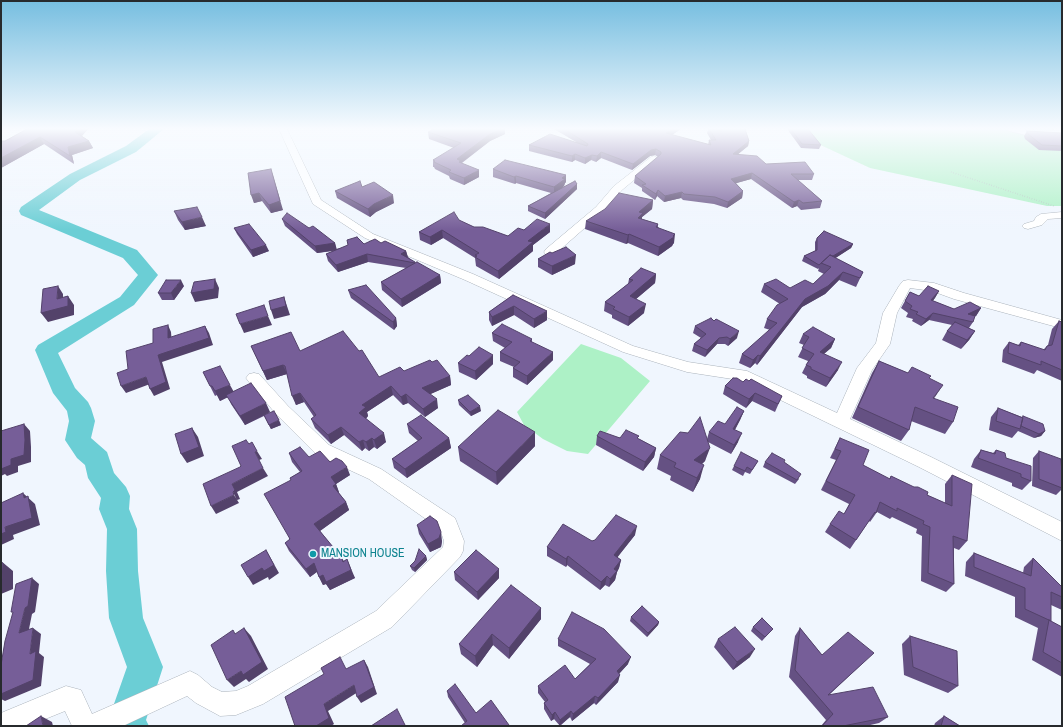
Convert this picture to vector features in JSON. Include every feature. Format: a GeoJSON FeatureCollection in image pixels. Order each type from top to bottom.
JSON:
{"type":"FeatureCollection","features":[{"type":"Feature","properties":{"kind":"street"},"geometry":{"type":"LineString","coordinates":[[299,163],[317,202],[369,236],[469,276],[628,349],[687,367],[742,375],[932,466],[1062,532]]}},
{"type":"Feature","properties":{"kind":"street"},"geometry":{"type":"LineString","coordinates":[[550,252],[600,209],[618,188],[636,175],[649,163]]}},
{"type":"Feature","properties":{"kind":"street"},"geometry":{"type":"LineString","coordinates":[[1028,226],[1038,223],[1040,218],[1059,211]]}},
{"type":"Feature","properties":{"kind":"street"},"geometry":{"type":"LineString","coordinates":[[841,422],[864,368],[883,344],[890,314],[905,286],[908,284],[934,287],[966,298],[1057,322]]}},
{"type":"Feature","properties":{"kind":"street"},"geometry":{"type":"LineString","coordinates":[[95,726],[190,683],[204,695],[220,704],[236,703],[255,696],[384,619],[453,551],[454,541],[448,524],[375,474],[336,455],[322,450],[282,410],[254,378]]}},
{"type":"Feature","properties":{"kind":"street"},"geometry":{"type":"LineString","coordinates":[[1,725],[66,698],[72,699],[84,724],[87,726]]}},
{"type":"Feature","properties":{"kind":"path"},"geometry":{"type":"LineString","coordinates":[[951,172],[1059,211]]}},
{"type":"Feature","properties":{"kind":"green space"},"geometry":{"type":"Polygon","coordinates":[[[859,163],[1062,163],[1062,206],[1047,206],[870,168],[859,163]]]}},
{"type":"Feature","properties":{"kind":"green space"},"geometry":{"type":"Polygon","coordinates":[[[581,344],[621,358],[650,381],[588,454],[567,451],[543,439],[524,425],[517,412],[581,344]]]}},
{"type":"Feature","properties":{"kind":"building"},"geometry":{"type":"Polygon","coordinates":[[[436,163],[461,163],[479,170],[464,178],[449,172],[451,170],[436,163]]]}},
{"type":"Feature","properties":{"kind":"building"},"geometry":{"type":"Polygon","coordinates":[[[501,163],[517,163],[566,175],[562,178],[565,179],[554,187],[516,176],[514,177],[493,169],[501,163]]]}},
{"type":"Feature","properties":{"kind":"building"},"geometry":{"type":"Polygon","coordinates":[[[650,163],[806,163],[814,174],[791,174],[822,201],[803,203],[799,200],[794,202],[752,173],[731,179],[743,191],[728,202],[715,197],[684,194],[682,192],[665,196],[658,190],[656,194],[642,185],[646,184],[635,176],[650,163]]]}},
{"type":"Feature","properties":{"kind":"building"},"geometry":{"type":"Polygon","coordinates":[[[271,169],[280,201],[269,205],[259,193],[251,195],[248,173],[271,169]]]}},
{"type":"Feature","properties":{"kind":"building"},"geometry":{"type":"Polygon","coordinates":[[[360,181],[362,187],[374,182],[393,195],[374,204],[368,209],[335,191],[360,181]]]}},
{"type":"Feature","properties":{"kind":"building"},"geometry":{"type":"Polygon","coordinates":[[[575,181],[577,184],[545,213],[528,206],[575,181]]]}},
{"type":"Feature","properties":{"kind":"building"},"geometry":{"type":"Polygon","coordinates":[[[619,193],[653,200],[639,212],[643,213],[638,218],[658,224],[656,227],[675,234],[673,236],[674,237],[659,247],[629,234],[628,235],[586,221],[605,209],[619,193]]]}},
{"type":"Feature","properties":{"kind":"building"},"geometry":{"type":"Polygon","coordinates":[[[197,207],[202,217],[182,222],[174,211],[197,207]]]}},
{"type":"Feature","properties":{"kind":"building"},"geometry":{"type":"Polygon","coordinates":[[[454,212],[459,220],[474,227],[483,227],[508,236],[518,228],[524,230],[537,219],[550,224],[528,241],[533,242],[498,271],[475,257],[477,256],[475,255],[479,253],[442,230],[430,237],[419,232],[454,212]]]}},
{"type":"Feature","properties":{"kind":"building"},"geometry":{"type":"Polygon","coordinates":[[[287,213],[309,228],[313,226],[335,243],[315,246],[282,219],[287,213]]]}},
{"type":"Feature","properties":{"kind":"building"},"geometry":{"type":"Polygon","coordinates":[[[249,224],[266,245],[251,250],[234,228],[249,224]]]}},
{"type":"Feature","properties":{"kind":"building"},"geometry":{"type":"Polygon","coordinates":[[[824,231],[853,244],[833,256],[830,255],[819,265],[804,256],[817,250],[817,238],[824,231]]]}},
{"type":"Feature","properties":{"kind":"building"},"geometry":{"type":"Polygon","coordinates":[[[357,237],[364,244],[375,239],[381,243],[385,241],[406,251],[401,254],[415,263],[367,254],[336,265],[326,254],[348,245],[347,240],[357,237]]]}},
{"type":"Feature","properties":{"kind":"building"},"geometry":{"type":"Polygon","coordinates":[[[566,247],[576,255],[552,266],[538,259],[550,252],[552,253],[566,247]]]}},
{"type":"Feature","properties":{"kind":"building"},"geometry":{"type":"Polygon","coordinates":[[[830,255],[863,272],[860,278],[843,272],[828,286],[805,299],[760,356],[758,355],[753,360],[742,354],[777,323],[767,319],[777,305],[788,299],[764,284],[776,279],[790,288],[805,280],[813,284],[831,267],[821,263],[830,255]]]}},
{"type":"Feature","properties":{"kind":"building"},"geometry":{"type":"Polygon","coordinates":[[[417,262],[440,275],[401,299],[381,282],[417,262]]]}},
{"type":"Feature","properties":{"kind":"building"},"geometry":{"type":"Polygon","coordinates":[[[641,268],[656,274],[630,296],[646,304],[629,317],[613,309],[615,307],[605,302],[633,280],[629,279],[641,268]]]}},
{"type":"Feature","properties":{"kind":"building"},"geometry":{"type":"Polygon","coordinates":[[[215,279],[214,289],[191,293],[194,282],[215,279]]]}},
{"type":"Feature","properties":{"kind":"building"},"geometry":{"type":"Polygon","coordinates":[[[166,280],[181,280],[171,293],[158,293],[166,280]]]}},
{"type":"Feature","properties":{"kind":"building"},"geometry":{"type":"Polygon","coordinates":[[[366,285],[396,318],[393,322],[348,290],[366,285]]]}},
{"type":"Feature","properties":{"kind":"building"},"geometry":{"type":"Polygon","coordinates":[[[58,286],[57,299],[68,296],[68,306],[41,313],[43,289],[58,286]]]}},
{"type":"Feature","properties":{"kind":"building"},"geometry":{"type":"Polygon","coordinates":[[[928,286],[939,291],[931,300],[954,309],[970,302],[981,308],[968,314],[975,316],[973,322],[933,313],[926,319],[916,314],[918,312],[910,309],[912,306],[905,301],[910,292],[919,296],[928,286]]]}},
{"type":"Feature","properties":{"kind":"building"},"geometry":{"type":"Polygon","coordinates":[[[513,295],[547,311],[534,319],[514,306],[492,317],[489,312],[513,295]]]}},
{"type":"Feature","properties":{"kind":"building"},"geometry":{"type":"Polygon","coordinates":[[[284,297],[286,306],[271,310],[269,301],[284,297]]]}},
{"type":"Feature","properties":{"kind":"building"},"geometry":{"type":"Polygon","coordinates":[[[264,305],[268,316],[240,324],[236,314],[264,305]]]}},
{"type":"Feature","properties":{"kind":"building"},"geometry":{"type":"Polygon","coordinates":[[[711,318],[714,321],[716,319],[739,331],[730,339],[727,337],[719,338],[707,350],[694,344],[706,334],[695,326],[711,318]]]}},
{"type":"Feature","properties":{"kind":"building"},"geometry":{"type":"Polygon","coordinates":[[[1059,321],[1062,322],[1062,370],[1041,361],[1041,365],[1008,353],[1009,342],[1020,346],[1021,342],[1045,350],[1047,346],[1052,345],[1059,321]]]}},
{"type":"Feature","properties":{"kind":"building"},"geometry":{"type":"Polygon","coordinates":[[[955,322],[975,331],[967,340],[947,331],[955,322]]]}},
{"type":"Feature","properties":{"kind":"building"},"geometry":{"type":"Polygon","coordinates":[[[502,324],[532,339],[530,341],[553,352],[527,376],[513,368],[520,362],[500,352],[512,342],[492,333],[502,324]]]}},
{"type":"Feature","properties":{"kind":"building"},"geometry":{"type":"Polygon","coordinates":[[[168,325],[168,338],[205,326],[209,338],[158,355],[166,382],[150,389],[146,377],[121,386],[117,373],[128,369],[126,351],[153,343],[153,329],[168,325]]]}},
{"type":"Feature","properties":{"kind":"building"},"geometry":{"type":"Polygon","coordinates":[[[813,327],[835,339],[820,352],[842,362],[830,378],[806,365],[814,354],[802,348],[809,337],[803,334],[813,327]]]}},
{"type":"Feature","properties":{"kind":"building"},"geometry":{"type":"Polygon","coordinates":[[[343,331],[359,351],[362,350],[379,377],[400,367],[404,371],[430,360],[432,362],[437,360],[450,376],[422,388],[437,399],[423,409],[406,394],[401,397],[391,386],[362,405],[366,407],[359,413],[384,433],[374,440],[372,438],[366,442],[363,440],[359,442],[341,427],[328,435],[311,419],[316,415],[300,393],[292,396],[285,366],[283,365],[263,371],[251,346],[291,332],[300,351],[343,331]]]}},
{"type":"Feature","properties":{"kind":"building"},"geometry":{"type":"Polygon","coordinates":[[[479,347],[493,355],[475,371],[458,363],[467,355],[469,356],[479,347]]]}},
{"type":"Feature","properties":{"kind":"building"},"geometry":{"type":"Polygon","coordinates":[[[879,361],[908,373],[912,367],[931,376],[929,378],[943,385],[933,398],[958,407],[953,422],[915,407],[909,430],[858,407],[879,361]]]}},
{"type":"Feature","properties":{"kind":"building"},"geometry":{"type":"Polygon","coordinates":[[[220,366],[230,385],[215,391],[212,386],[210,386],[203,372],[220,366]]]}},
{"type":"Feature","properties":{"kind":"building"},"geometry":{"type":"Polygon","coordinates":[[[733,378],[737,378],[743,382],[746,379],[749,381],[751,379],[782,396],[778,404],[755,393],[749,399],[725,386],[733,378]]]}},
{"type":"Feature","properties":{"kind":"building"},"geometry":{"type":"Polygon","coordinates":[[[251,383],[266,403],[240,416],[226,395],[251,383]]]}},
{"type":"Feature","properties":{"kind":"building"},"geometry":{"type":"Polygon","coordinates":[[[468,395],[480,406],[470,412],[458,400],[468,395]]]}},
{"type":"Feature","properties":{"kind":"building"},"geometry":{"type":"Polygon","coordinates":[[[737,407],[744,411],[733,429],[742,433],[734,445],[709,432],[718,421],[725,424],[737,407]]]}},
{"type":"Feature","properties":{"kind":"building"},"geometry":{"type":"Polygon","coordinates":[[[998,408],[1023,418],[1020,429],[996,421],[998,408]]]}},
{"type":"Feature","properties":{"kind":"building"},"geometry":{"type":"Polygon","coordinates":[[[498,410],[535,432],[496,472],[458,447],[498,410]]]}},
{"type":"Feature","properties":{"kind":"building"},"geometry":{"type":"Polygon","coordinates":[[[274,411],[279,420],[269,425],[264,415],[274,411]]]}},
{"type":"Feature","properties":{"kind":"building"},"geometry":{"type":"Polygon","coordinates":[[[421,415],[449,438],[405,469],[392,459],[422,438],[407,424],[421,415]]]}},
{"type":"Feature","properties":{"kind":"building"},"geometry":{"type":"Polygon","coordinates":[[[1023,416],[1043,424],[1045,431],[1039,434],[1021,426],[1023,416]]]}},
{"type":"Feature","properties":{"kind":"building"},"geometry":{"type":"Polygon","coordinates":[[[700,417],[710,448],[694,460],[704,465],[697,478],[674,467],[676,463],[660,455],[680,432],[688,433],[700,417]]]}},
{"type":"Feature","properties":{"kind":"building"},"geometry":{"type":"Polygon","coordinates":[[[24,424],[24,455],[11,459],[11,465],[1,469],[1,431],[24,424]]]}},
{"type":"Feature","properties":{"kind":"building"},"geometry":{"type":"Polygon","coordinates":[[[192,428],[199,447],[181,454],[175,434],[192,428]]]}},
{"type":"Feature","properties":{"kind":"building"},"geometry":{"type":"Polygon","coordinates":[[[626,430],[639,436],[637,438],[656,448],[645,462],[597,436],[600,431],[620,438],[626,430]]]}},
{"type":"Feature","properties":{"kind":"building"},"geometry":{"type":"Polygon","coordinates":[[[840,438],[869,450],[863,465],[890,479],[891,476],[914,487],[918,487],[928,492],[927,495],[952,506],[952,475],[972,484],[967,541],[953,536],[954,584],[928,573],[930,527],[923,524],[924,521],[897,508],[897,511],[880,502],[876,513],[875,512],[856,540],[830,524],[839,511],[844,514],[855,495],[826,481],[841,451],[835,449],[840,438]]]}},
{"type":"Feature","properties":{"kind":"building"},"geometry":{"type":"Polygon","coordinates":[[[246,440],[249,444],[252,442],[263,468],[232,484],[235,490],[233,492],[234,495],[211,506],[203,484],[241,466],[232,446],[246,440]]]}},
{"type":"Feature","properties":{"kind":"building"},"geometry":{"type":"Polygon","coordinates":[[[300,447],[309,457],[320,451],[330,462],[336,458],[342,461],[347,467],[331,477],[336,484],[333,486],[346,502],[314,524],[338,553],[340,552],[343,562],[347,559],[351,570],[326,582],[323,575],[319,577],[314,563],[306,569],[285,543],[290,539],[264,494],[291,480],[290,478],[302,471],[289,453],[300,447]]]}},
{"type":"Feature","properties":{"kind":"building"},"geometry":{"type":"Polygon","coordinates":[[[981,450],[995,454],[996,450],[1005,453],[1006,458],[1031,466],[1031,481],[1021,477],[1021,474],[978,458],[981,450]]]}},
{"type":"Feature","properties":{"kind":"building"},"geometry":{"type":"Polygon","coordinates":[[[1039,451],[1061,459],[1062,488],[1039,479],[1039,451]]]}},
{"type":"Feature","properties":{"kind":"building"},"geometry":{"type":"Polygon","coordinates":[[[741,452],[758,461],[752,470],[747,467],[745,471],[734,466],[741,452]]]}},
{"type":"Feature","properties":{"kind":"building"},"geometry":{"type":"Polygon","coordinates":[[[772,453],[785,460],[784,462],[801,474],[797,480],[765,462],[772,453]]]}},
{"type":"Feature","properties":{"kind":"building"},"geometry":{"type":"Polygon","coordinates":[[[23,493],[24,498],[28,496],[32,518],[5,527],[6,532],[1,534],[1,503],[23,493]]]}},
{"type":"Feature","properties":{"kind":"building"},"geometry":{"type":"Polygon","coordinates":[[[616,515],[637,526],[614,555],[621,560],[614,569],[617,571],[610,579],[607,576],[601,582],[568,556],[566,559],[547,547],[563,524],[592,541],[595,540],[616,515]]]}},
{"type":"Feature","properties":{"kind":"building"},"geometry":{"type":"Polygon","coordinates":[[[430,516],[437,521],[441,532],[439,538],[428,544],[417,525],[430,516]]]}},
{"type":"Feature","properties":{"kind":"building"},"geometry":{"type":"Polygon","coordinates":[[[419,549],[426,556],[414,568],[410,566],[415,561],[419,549]]]}},
{"type":"Feature","properties":{"kind":"building"},"geometry":{"type":"Polygon","coordinates":[[[266,550],[274,565],[264,571],[262,568],[248,577],[241,565],[266,550]]]}},
{"type":"Feature","properties":{"kind":"building"},"geometry":{"type":"Polygon","coordinates":[[[476,550],[499,569],[477,592],[454,572],[476,550]]]}},
{"type":"Feature","properties":{"kind":"building"},"geometry":{"type":"Polygon","coordinates":[[[974,553],[1031,576],[1033,558],[1062,587],[1062,597],[1051,592],[1051,621],[1025,609],[1025,588],[974,567],[974,553]]]}},
{"type":"Feature","properties":{"kind":"building"},"geometry":{"type":"Polygon","coordinates":[[[1,563],[3,563],[1,582],[1,563]]]}},
{"type":"Feature","properties":{"kind":"building"},"geometry":{"type":"Polygon","coordinates":[[[32,578],[28,606],[25,608],[19,633],[33,628],[30,654],[36,651],[33,680],[1,694],[1,665],[5,641],[13,612],[11,612],[16,584],[32,578]]]}},
{"type":"Feature","properties":{"kind":"building"},"geometry":{"type":"Polygon","coordinates":[[[511,585],[541,608],[509,648],[492,634],[475,656],[459,644],[511,585]]]}},
{"type":"Feature","properties":{"kind":"building"},"geometry":{"type":"Polygon","coordinates":[[[642,606],[659,622],[648,633],[631,617],[642,606]]]}},
{"type":"Feature","properties":{"kind":"building"},"geometry":{"type":"Polygon","coordinates":[[[572,612],[604,629],[631,657],[617,671],[620,675],[598,698],[595,696],[573,714],[571,711],[560,720],[555,712],[552,715],[544,703],[548,700],[538,686],[565,665],[575,679],[596,659],[558,639],[572,612]]]}},
{"type":"Feature","properties":{"kind":"building"},"geometry":{"type":"Polygon","coordinates":[[[762,618],[773,629],[765,637],[753,627],[762,618]]]}},
{"type":"Feature","properties":{"kind":"building"},"geometry":{"type":"Polygon","coordinates":[[[1049,620],[1062,627],[1062,663],[1043,652],[1049,620]]]}},
{"type":"Feature","properties":{"kind":"building"},"geometry":{"type":"Polygon","coordinates":[[[735,627],[755,649],[737,662],[718,639],[735,627]]]}},
{"type":"Feature","properties":{"kind":"building"},"geometry":{"type":"Polygon","coordinates":[[[244,628],[262,662],[243,675],[241,671],[227,680],[211,645],[233,630],[235,634],[244,628]]]}},
{"type":"Feature","properties":{"kind":"building"},"geometry":{"type":"Polygon","coordinates":[[[800,628],[822,655],[848,632],[874,653],[828,695],[873,687],[888,717],[843,726],[822,726],[833,714],[795,670],[800,628]]]}},
{"type":"Feature","properties":{"kind":"building"},"geometry":{"type":"Polygon","coordinates":[[[910,636],[957,651],[958,686],[913,667],[910,636]]]}},
{"type":"Feature","properties":{"kind":"building"},"geometry":{"type":"Polygon","coordinates":[[[340,657],[346,669],[364,660],[374,687],[357,697],[354,685],[324,704],[329,718],[316,726],[295,726],[285,697],[324,674],[321,668],[340,657]]]}},
{"type":"Feature","properties":{"kind":"building"},"geometry":{"type":"Polygon","coordinates":[[[455,684],[476,713],[491,700],[509,725],[461,726],[467,721],[447,691],[455,684]]]}},
{"type":"Feature","properties":{"kind":"building"},"geometry":{"type":"Polygon","coordinates":[[[397,709],[405,725],[371,726],[397,709]]]}},
{"type":"Feature","properties":{"kind":"building"},"geometry":{"type":"Polygon","coordinates":[[[41,716],[43,726],[26,726],[41,716]]]}},
{"type":"Feature","properties":{"kind":"building"},"geometry":{"type":"Polygon","coordinates":[[[944,716],[960,726],[941,726],[944,716]]]}},
{"type":"Feature","properties":{"kind":"waterway"},"geometry":{"type":"LineString","coordinates":[[103,163],[75,177],[27,211],[130,254],[148,275],[127,301],[46,350],[65,393],[79,408],[82,421],[78,440],[86,451],[97,460],[102,478],[116,496],[114,509],[122,529],[122,571],[126,618],[145,667],[127,721],[130,726]]}},
{"type":"Feature","properties":{"kind":"place","name":"MANSION HOUSE"},"geometry":{"type":"Point","coordinates":[313,554]}}]}
